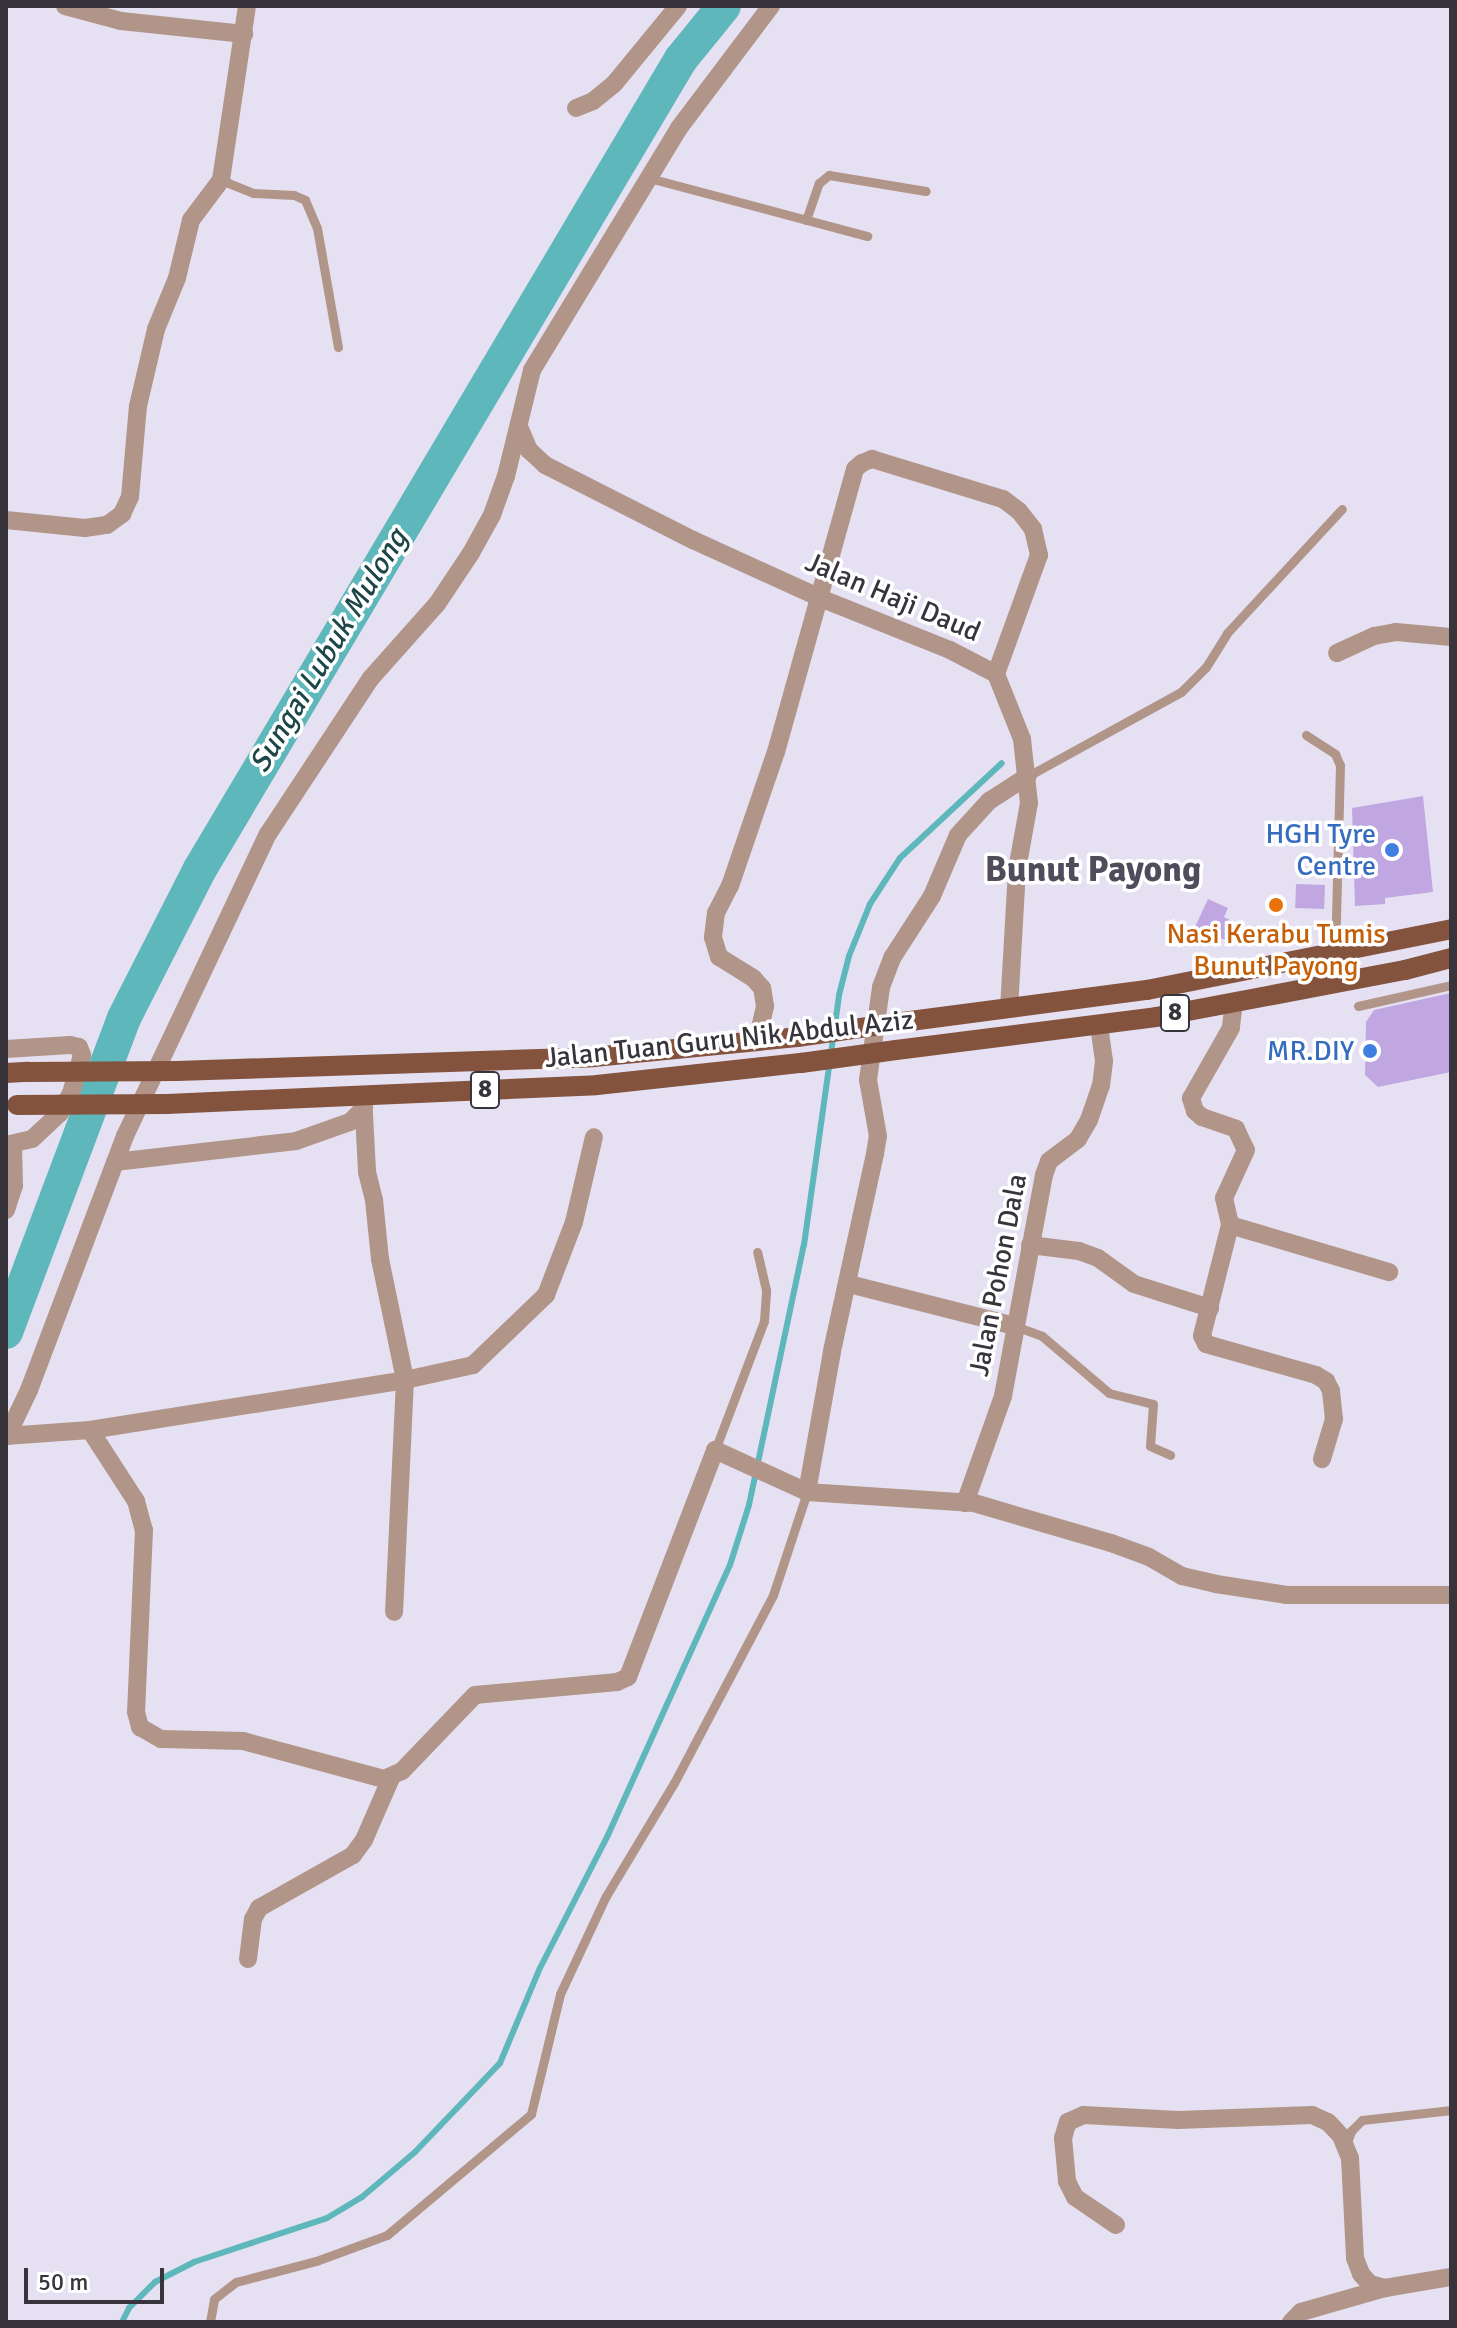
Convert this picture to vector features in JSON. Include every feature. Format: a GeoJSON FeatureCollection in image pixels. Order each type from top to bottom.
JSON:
{"type":"FeatureCollection","features":[{"type":"Feature","properties":{"kind":"main road","name":"Jalan Tuan Guru Nik Abdul Aziz"},"geometry":{"type":"LineString","coordinates":[[6,1073],[177,1071],[594,1057],[757,1041],[1147,990],[1451,929]]}},
{"type":"Feature","properties":{"kind":"main road"},"geometry":{"type":"LineString","coordinates":[[1414,937],[1417,948],[1426,955],[1450,958]]}},
{"type":"Feature","properties":{"kind":"main road","name":"Jalan Tuan Guru Nik Abdul Aziz"},"geometry":{"type":"LineString","coordinates":[[12,1105],[363,1102],[597,1085],[801,1063],[1099,1024],[1405,970],[1450,958]]}},
{"type":"Feature","properties":{"kind":"street"},"geometry":{"type":"LineString","coordinates":[[65,6],[121,21],[244,34]]}},
{"type":"Feature","properties":{"kind":"street"},"geometry":{"type":"LineString","coordinates":[[6,520],[85,528],[107,525],[122,514],[130,497],[138,406],[156,329],[177,278],[191,220],[221,180],[247,6]]}},
{"type":"Feature","properties":{"kind":"street"},"geometry":{"type":"LineString","coordinates":[[576,108],[593,101],[614,84],[678,6]]}},
{"type":"Feature","properties":{"kind":"street"},"geometry":{"type":"LineString","coordinates":[[6,1437],[29,1390],[115,1162],[183,1009],[268,834],[371,678],[437,604],[471,553],[492,515],[520,429],[523,396],[532,370],[679,128],[771,6]]}},
{"type":"Feature","properties":{"kind":"street","name":"Jalan Haji Daud"},"geometry":{"type":"LineString","coordinates":[[520,429],[529,450],[545,465],[693,540],[820,598],[950,650],[996,674],[1022,739],[1028,776],[1029,803],[1017,870],[1009,1008]]}},
{"type":"Feature","properties":{"kind":"street"},"geometry":{"type":"LineString","coordinates":[[757,1041],[765,1006],[762,988],[753,978],[719,957],[713,937],[716,913],[730,886],[776,752],[855,469],[862,463],[872,459],[1003,499],[1019,511],[1033,529],[1039,555],[996,674]]}},
{"type":"Feature","properties":{"kind":"street"},"geometry":{"type":"LineString","coordinates":[[1337,653],[1374,636],[1396,632],[1451,637]]}},
{"type":"Feature","properties":{"kind":"street"},"geometry":{"type":"LineString","coordinates":[[807,1492],[832,1351],[849,1284],[878,1136],[868,1080],[881,987],[892,958],[932,896],[958,835],[989,801],[1028,776]]}},
{"type":"Feature","properties":{"kind":"street"},"geometry":{"type":"LineString","coordinates":[[1234,1002],[1231,1028],[1191,1098],[1195,1111],[1202,1117],[1236,1129],[1244,1142],[1244,1159],[1224,1198],[1230,1225],[1210,1308],[1201,1331],[1206,1344],[1326,1381],[1331,1391],[1334,1419],[1322,1459]]}},
{"type":"Feature","properties":{"kind":"street","name":"Jalan Pohon Dala"},"geometry":{"type":"LineString","coordinates":[[965,1503],[994,1430],[1049,1161],[1078,1139],[1089,1120],[1101,1086],[1104,1061],[1099,1024]]}},
{"type":"Feature","properties":{"kind":"street"},"geometry":{"type":"LineString","coordinates":[[6,1049],[70,1045],[79,1047],[82,1055],[71,1093],[60,1113],[32,1139],[10,1144],[14,1186],[6,1210]]}},
{"type":"Feature","properties":{"kind":"street"},"geometry":{"type":"LineString","coordinates":[[115,1162],[296,1141],[350,1122],[363,1102]]}},
{"type":"Feature","properties":{"kind":"street"},"geometry":{"type":"LineString","coordinates":[[363,1102],[367,1172],[374,1200],[380,1259],[405,1380],[394,1612]]}},
{"type":"Feature","properties":{"kind":"street"},"geometry":{"type":"LineString","coordinates":[[6,1437],[90,1430],[405,1380],[473,1365],[546,1295],[574,1222],[594,1137]]}},
{"type":"Feature","properties":{"kind":"street"},"geometry":{"type":"LineString","coordinates":[[1230,1225],[1389,1272]]}},
{"type":"Feature","properties":{"kind":"street"},"geometry":{"type":"LineString","coordinates":[[1030,1245],[1079,1251],[1098,1258],[1134,1284],[1210,1308]]}},
{"type":"Feature","properties":{"kind":"street"},"geometry":{"type":"LineString","coordinates":[[849,1284],[1015,1326]]}},
{"type":"Feature","properties":{"kind":"street"},"geometry":{"type":"LineString","coordinates":[[90,1430],[136,1501],[144,1530],[136,1712],[140,1727],[161,1739],[243,1741],[378,1778],[391,1778],[402,1771],[475,1695],[617,1682],[628,1677],[715,1450],[807,1492],[965,1503],[1111,1543],[1149,1557],[1182,1576],[1216,1584],[1287,1595],[1451,1595]]}},
{"type":"Feature","properties":{"kind":"street"},"geometry":{"type":"LineString","coordinates":[[248,1959],[253,1919],[259,1908],[353,1855],[364,1840],[391,1778]]}},
{"type":"Feature","properties":{"kind":"street"},"geometry":{"type":"LineString","coordinates":[[1116,2225],[1075,2197],[1067,2181],[1063,2138],[1068,2122],[1084,2115],[1178,2120],[1312,2115],[1328,2122],[1341,2136],[1354,2186],[1355,2258],[1361,2274],[1370,2284],[1385,2288]]}},
{"type":"Feature","properties":{"kind":"street"},"geometry":{"type":"LineString","coordinates":[[1291,2322],[1301,2312],[1385,2288],[1451,2277]]}},
{"type":"Feature","properties":{"kind":"lane"},"geometry":{"type":"LineString","coordinates":[[806,220],[819,183],[829,175],[926,191]]}},
{"type":"Feature","properties":{"kind":"lane"},"geometry":{"type":"LineString","coordinates":[[649,178],[867,236]]}},
{"type":"Feature","properties":{"kind":"lane"},"geometry":{"type":"LineString","coordinates":[[221,180],[253,193],[294,195],[305,200],[317,228],[338,347]]}},
{"type":"Feature","properties":{"kind":"lane"},"geometry":{"type":"LineString","coordinates":[[1028,776],[1181,692],[1206,667],[1227,633],[1342,509]]}},
{"type":"Feature","properties":{"kind":"lane"},"geometry":{"type":"LineString","coordinates":[[1306,735],[1335,754],[1340,765],[1335,954]]}},
{"type":"Feature","properties":{"kind":"lane"},"geometry":{"type":"LineString","coordinates":[[1358,1006],[1451,985]]}},
{"type":"Feature","properties":{"kind":"lane"},"geometry":{"type":"LineString","coordinates":[[715,1450],[764,1321],[766,1290],[757,1252]]}},
{"type":"Feature","properties":{"kind":"lane"},"geometry":{"type":"LineString","coordinates":[[1015,1326],[1042,1336],[1109,1393],[1153,1404],[1150,1446],[1170,1455]]}},
{"type":"Feature","properties":{"kind":"lane"},"geometry":{"type":"LineString","coordinates":[[210,2322],[214,2299],[236,2282],[316,2261],[387,2235],[531,2114],[560,1994],[606,1896],[674,1783],[773,1595],[807,1492]]}},
{"type":"Feature","properties":{"kind":"lane"},"geometry":{"type":"LineString","coordinates":[[1345,2147],[1351,2131],[1362,2120],[1451,2110]]}},
{"type":"Feature","properties":{"kind":"building"},"geometry":{"type":"Polygon","coordinates":[[[1423,796],[1433,892],[1385,898],[1385,904],[1355,906],[1352,808],[1423,796]]]}},
{"type":"Feature","properties":{"kind":"building"},"geometry":{"type":"Polygon","coordinates":[[[1296,884],[1325,885],[1324,909],[1295,908],[1296,884]]]}},
{"type":"Feature","properties":{"kind":"building"},"geometry":{"type":"Polygon","coordinates":[[[1208,899],[1228,908],[1224,917],[1234,922],[1226,940],[1194,929],[1208,899]]]}},
{"type":"Feature","properties":{"kind":"building"},"geometry":{"type":"Polygon","coordinates":[[[1451,993],[1451,1072],[1378,1087],[1365,1075],[1366,1022],[1374,1010],[1451,993]]]}},
{"type":"Feature","properties":{"kind":"waterway","name":"Sungai Lubuk Mulong"},"geometry":{"type":"LineString","coordinates":[[6,1332],[124,1018],[200,869],[681,59],[724,6]]}},
{"type":"Feature","properties":{"kind":"waterway"},"geometry":{"type":"LineString","coordinates":[[122,2322],[129,2308],[155,2282],[194,2262],[327,2218],[362,2197],[415,2152],[500,2063],[540,1968],[608,1835],[730,1565],[749,1505],[804,1245],[839,995],[849,956],[870,904],[900,858],[1002,763]]}},
{"type":"Feature","properties":{"kind":"place","name":"HGH Tyre Centre"},"geometry":{"type":"Point","coordinates":[1392,850]}},
{"type":"Feature","properties":{"kind":"place","name":"Nasi Kerabu Tumis Bunut Payong"},"geometry":{"type":"Point","coordinates":[1276,905]}},
{"type":"Feature","properties":{"kind":"place","name":"MR.DIY"},"geometry":{"type":"Point","coordinates":[1370,1051]}},
{"type":"Feature","properties":{"kind":"district","name":"Bunut Payong"},"geometry":{"type":"Point","coordinates":[1093,870]}}]}
